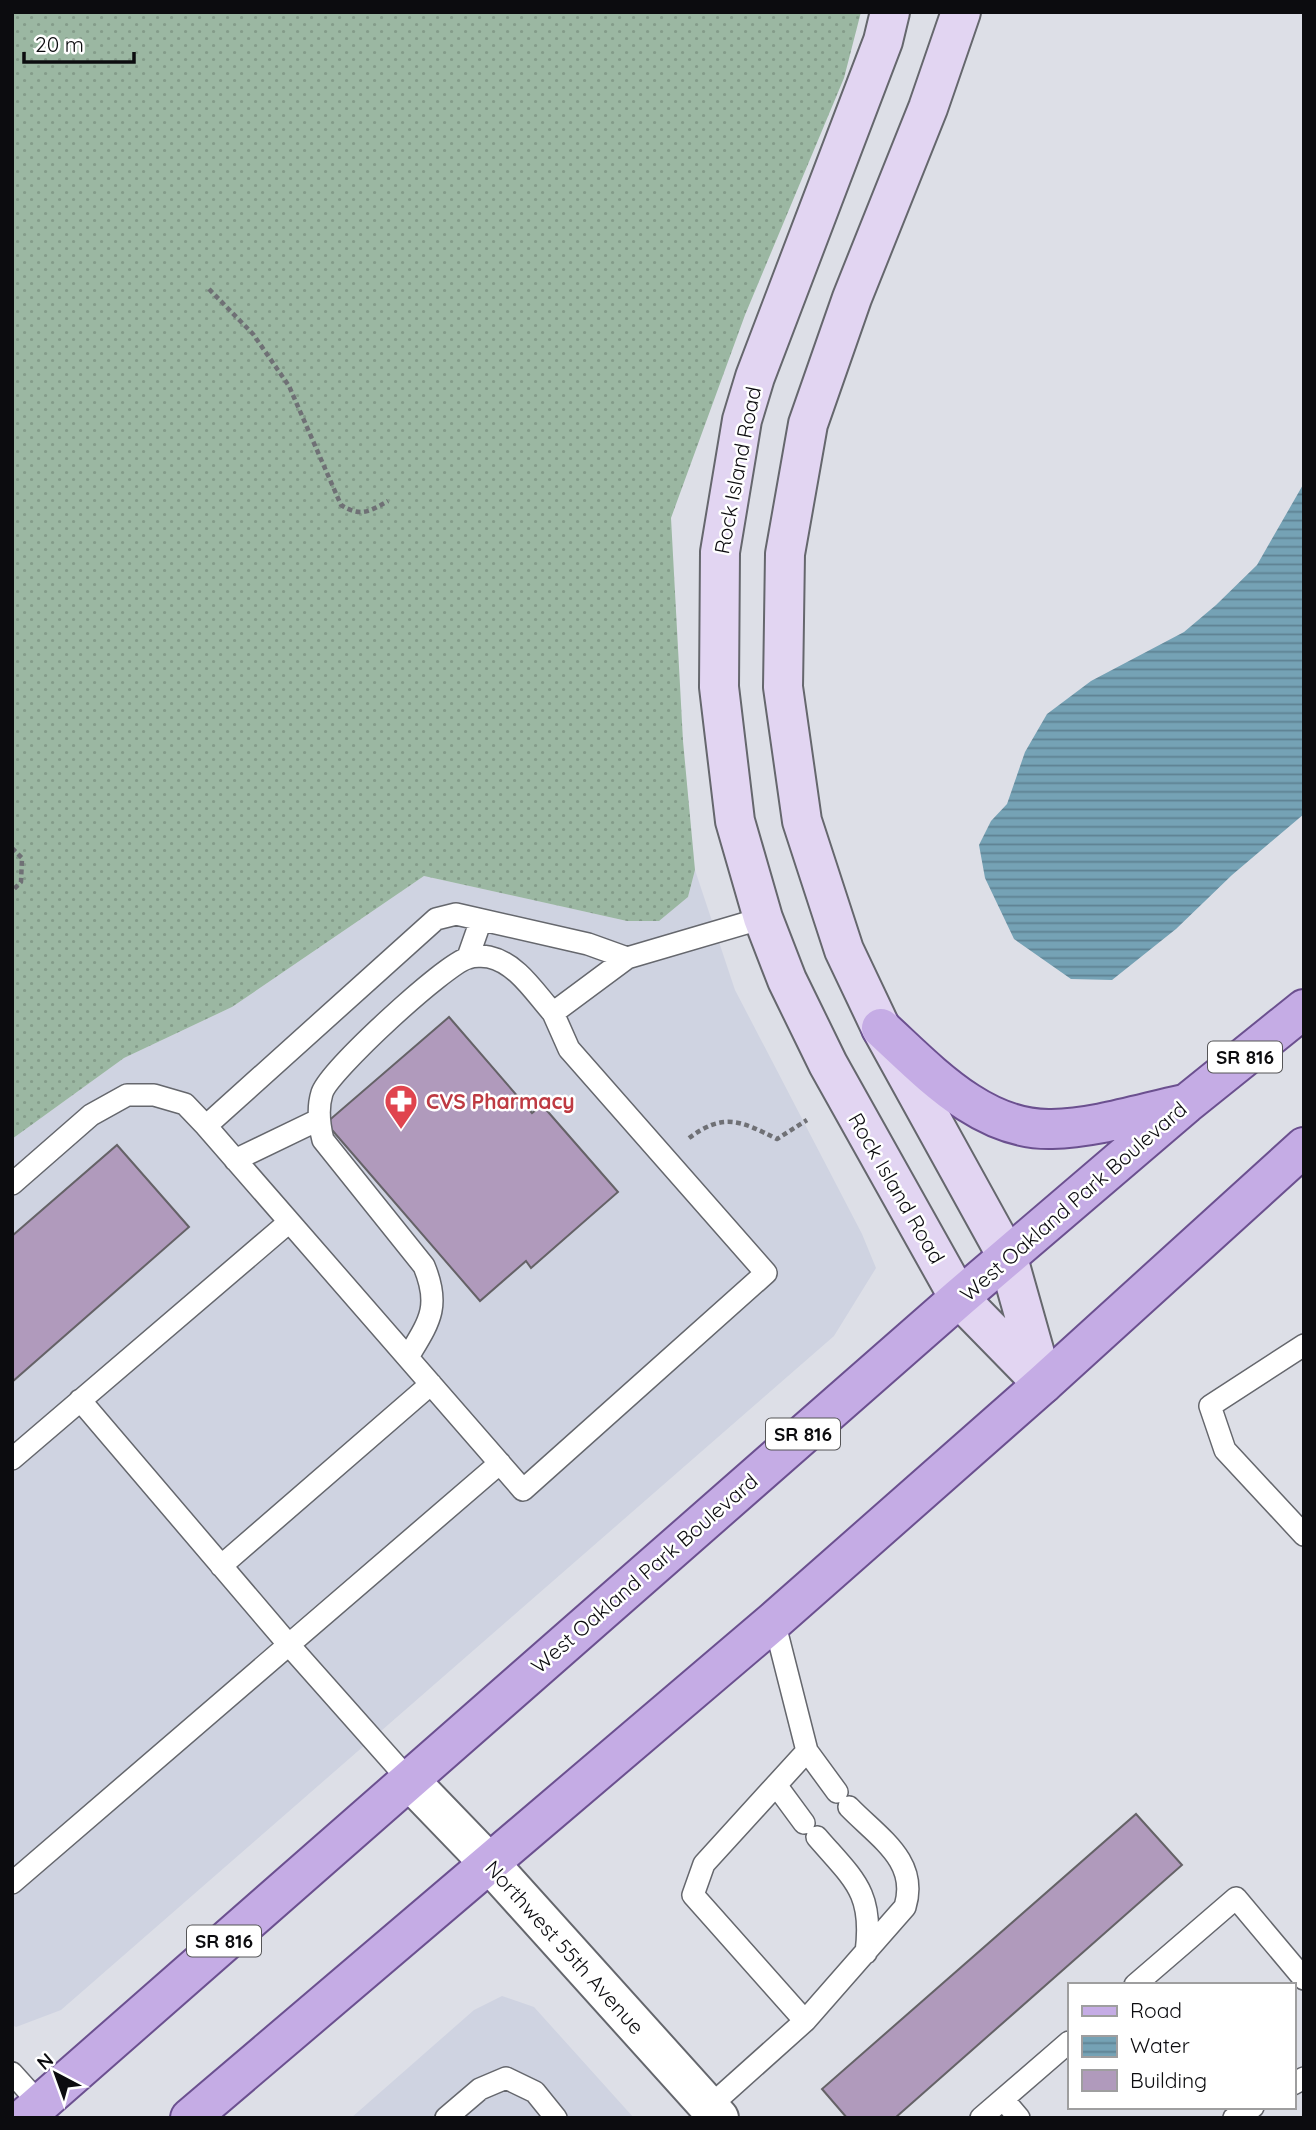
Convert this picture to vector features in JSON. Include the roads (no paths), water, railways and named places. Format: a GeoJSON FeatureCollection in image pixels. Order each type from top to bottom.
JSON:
{"type":"FeatureCollection","features":[{"type":"Feature","properties":{"kind":"main road","name":"Rock Island Road"},"geometry":{"type":"LineString","coordinates":[[890,12],[883,41],[755,377],[742,420],[720,552],[719,687],[735,821],[763,918],[787,980],[828,1064],[959,1298],[1043,1384]]}},
{"type":"Feature","properties":{"kind":"main road"},"geometry":{"type":"LineString","coordinates":[[961,12],[928,108],[852,298],[808,425],[785,554],[783,687],[802,821],[844,950],[881,1028],[1008,1258],[1043,1384]]}},
{"type":"Feature","properties":{"kind":"main road","name":"West Oakland Park Boulevard"},"geometry":{"type":"LineString","coordinates":[[32,2111],[959,1298],[1186,1104],[1304,1009]]}},
{"type":"Feature","properties":{"kind":"main road"},"geometry":{"type":"LineString","coordinates":[[881,1028],[934,1077],[969,1104],[1006,1121],[1051,1129],[1186,1104]]}},
{"type":"Feature","properties":{"kind":"main road"},"geometry":{"type":"LineString","coordinates":[[190,2118],[774,1621],[1043,1384],[1304,1147]]}},
{"type":"Feature","properties":{"kind":"street","name":"Northwest 55th Avenue"},"geometry":{"type":"LineString","coordinates":[[408,1779],[490,1864],[714,2113]]}},
{"type":"Feature","properties":{"kind":"lane"},"geometry":{"type":"LineString","coordinates":[[206,1126],[436,919],[456,914],[588,944],[627,958]]}},
{"type":"Feature","properties":{"kind":"lane"},"geometry":{"type":"LineString","coordinates":[[553,1013],[627,958],[763,918]]}},
{"type":"Feature","properties":{"kind":"lane"},"geometry":{"type":"LineString","coordinates":[[468,957],[481,920]]}},
{"type":"Feature","properties":{"kind":"lane"},"geometry":{"type":"LineString","coordinates":[[12,1184],[91,1115],[127,1095],[154,1095],[185,1104],[523,1490],[766,1273],[569,1049],[553,1013],[509,965],[488,957],[468,957],[447,969],[341,1065],[323,1091],[318,1120],[323,1140],[424,1266],[434,1288],[431,1318],[408,1357]]}},
{"type":"Feature","properties":{"kind":"lane"},"geometry":{"type":"LineString","coordinates":[[235,1160],[318,1120]]}},
{"type":"Feature","properties":{"kind":"lane"},"geometry":{"type":"LineString","coordinates":[[12,1459],[288,1223]]}},
{"type":"Feature","properties":{"kind":"lane"},"geometry":{"type":"LineString","coordinates":[[1304,1345],[1210,1406],[1225,1450],[1304,1535]]}},
{"type":"Feature","properties":{"kind":"lane"},"geometry":{"type":"LineString","coordinates":[[220,1566],[431,1384]]}},
{"type":"Feature","properties":{"kind":"lane"},"geometry":{"type":"LineString","coordinates":[[80,1401],[220,1566],[408,1779]]}},
{"type":"Feature","properties":{"kind":"lane"},"geometry":{"type":"LineString","coordinates":[[12,1883],[500,1464]]}},
{"type":"Feature","properties":{"kind":"lane"},"geometry":{"type":"LineString","coordinates":[[714,2113],[805,2021],[866,1953],[905,1907],[911,1889],[906,1866],[843,1799],[807,1751],[774,1621]]}},
{"type":"Feature","properties":{"kind":"lane"},"geometry":{"type":"LineString","coordinates":[[805,2021],[693,1895],[704,1864],[807,1751]]}},
{"type":"Feature","properties":{"kind":"lane"},"geometry":{"type":"LineString","coordinates":[[776,1785],[810,1830],[860,1887],[866,1902],[869,1927],[866,1953]]}},
{"type":"Feature","properties":{"kind":"lane"},"geometry":{"type":"LineString","coordinates":[[1137,1983],[1236,1898],[1304,1979]]}},
{"type":"Feature","properties":{"kind":"lane"},"geometry":{"type":"LineString","coordinates":[[981,2118],[1068,2043]]}},
{"type":"Feature","properties":{"kind":"lane"},"geometry":{"type":"LineString","coordinates":[[12,2073],[32,2111]]}},
{"type":"Feature","properties":{"kind":"lane"},"geometry":{"type":"LineString","coordinates":[[446,2118],[480,2089],[506,2078],[535,2092],[556,2118]]}},
{"type":"Feature","properties":{"kind":"lane"},"geometry":{"type":"LineString","coordinates":[[1003,2099],[1019,2118]]}},
{"type":"Feature","properties":{"kind":"lane"},"geometry":{"type":"LineString","coordinates":[[1234,2118],[1250,2109]]}},
{"type":"Feature","properties":{"kind":"water"},"geometry":{"type":"Polygon","coordinates":[[[1304,483],[1304,814],[1232,875],[1176,929],[1112,980],[1071,979],[1014,939],[985,878],[979,845],[991,821],[1007,804],[1025,752],[1047,714],[1091,681],[1184,632],[1216,605],[1257,565],[1304,483]]]}},
{"type":"Feature","properties":{"kind":"place","name":"CVS Pharmacy"},"geometry":{"type":"Point","coordinates":[401,1131]}}]}
